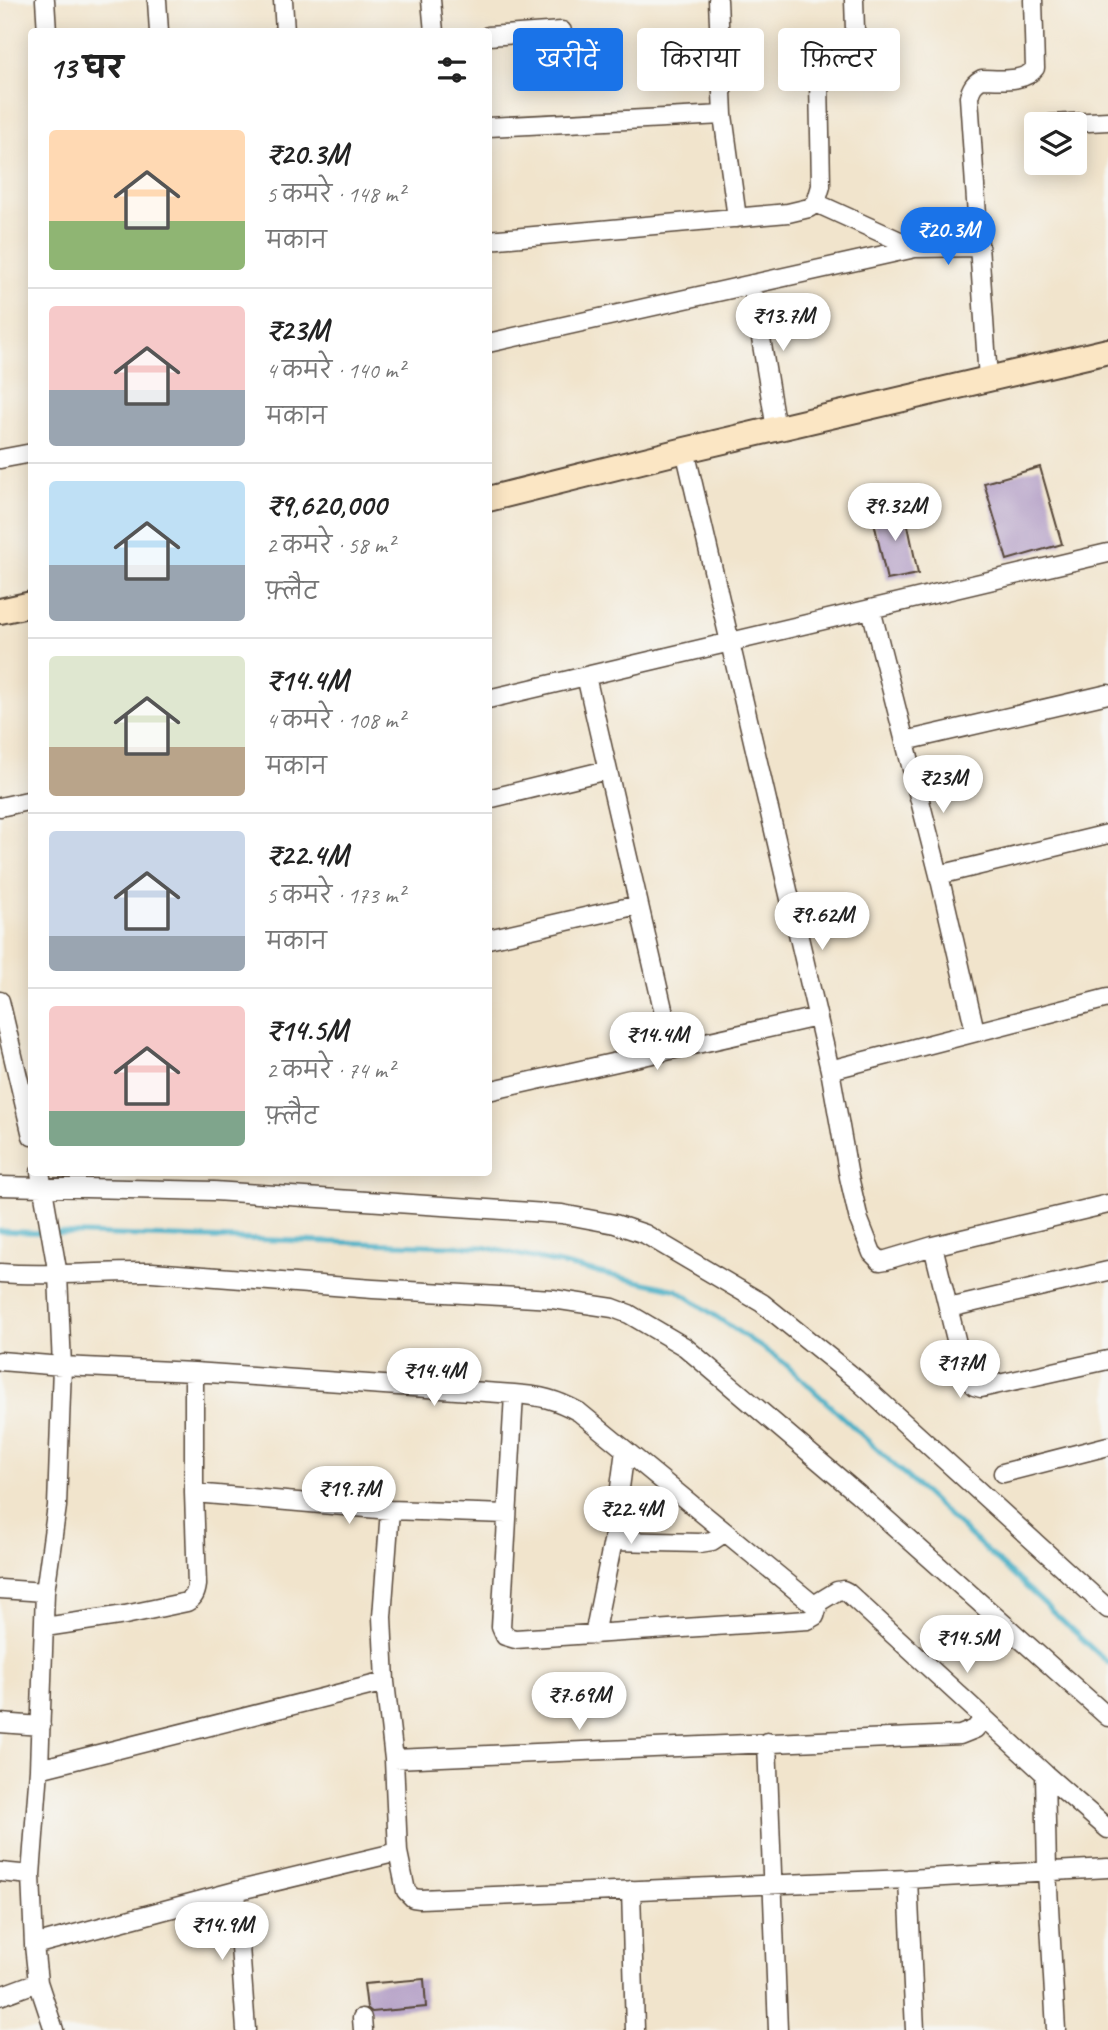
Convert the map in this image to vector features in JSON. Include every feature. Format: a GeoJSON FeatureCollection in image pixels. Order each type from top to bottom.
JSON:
{"type":"FeatureCollection","features":[{"type":"Feature","properties":{"kind":"main road"},"geometry":{"type":"LineString","coordinates":[[492,494],[1108,351]]}},
{"type":"Feature","properties":{"kind":"main road"},"geometry":{"type":"LineString","coordinates":[[0,611],[28,605]]}},
{"type":"Feature","properties":{"kind":"street"},"geometry":{"type":"LineString","coordinates":[[45,0],[47,28]]}},
{"type":"Feature","properties":{"kind":"street"},"geometry":{"type":"LineString","coordinates":[[157,0],[159,28]]}},
{"type":"Feature","properties":{"kind":"street"},"geometry":{"type":"LineString","coordinates":[[283,0],[285,28]]}},
{"type":"Feature","properties":{"kind":"street"},"geometry":{"type":"LineString","coordinates":[[431,0],[434,28]]}},
{"type":"Feature","properties":{"kind":"street"},"geometry":{"type":"LineString","coordinates":[[718,0],[723,115],[737,218]]}},
{"type":"Feature","properties":{"kind":"street"},"geometry":{"type":"LineString","coordinates":[[492,240],[799,211],[816,203],[821,186],[819,80],[825,71],[854,63],[856,59],[854,0]]}},
{"type":"Feature","properties":{"kind":"street"},"geometry":{"type":"LineString","coordinates":[[988,379],[969,97],[976,82],[982,79],[1025,78],[1035,68],[1033,0]]}},
{"type":"Feature","properties":{"kind":"street"},"geometry":{"type":"LineString","coordinates":[[492,36],[513,34]]}},
{"type":"Feature","properties":{"kind":"street"},"geometry":{"type":"LineString","coordinates":[[492,127],[723,115]]}},
{"type":"Feature","properties":{"kind":"street"},"geometry":{"type":"LineString","coordinates":[[1087,122],[1108,121]]}},
{"type":"Feature","properties":{"kind":"street"},"geometry":{"type":"LineString","coordinates":[[816,203],[915,248]]}},
{"type":"Feature","properties":{"kind":"street"},"geometry":{"type":"LineString","coordinates":[[492,342],[915,248],[979,247]]}},
{"type":"Feature","properties":{"kind":"street"},"geometry":{"type":"LineString","coordinates":[[752,284],[776,429]]}},
{"type":"Feature","properties":{"kind":"street"},"geometry":{"type":"LineString","coordinates":[[685,450],[830,1070],[859,1220],[872,1253],[880,1261],[886,1260],[1108,1204]]}},
{"type":"Feature","properties":{"kind":"street"},"geometry":{"type":"LineString","coordinates":[[0,459],[28,454]]}},
{"type":"Feature","properties":{"kind":"street"},"geometry":{"type":"LineString","coordinates":[[492,698],[1108,553]]}},
{"type":"Feature","properties":{"kind":"street"},"geometry":{"type":"LineString","coordinates":[[871,609],[939,876],[975,1031]]}},
{"type":"Feature","properties":{"kind":"street"},"geometry":{"type":"LineString","coordinates":[[586,676],[673,1048]]}},
{"type":"Feature","properties":{"kind":"street"},"geometry":{"type":"LineString","coordinates":[[905,741],[1108,694]]}},
{"type":"Feature","properties":{"kind":"street"},"geometry":{"type":"LineString","coordinates":[[492,798],[607,770]]}},
{"type":"Feature","properties":{"kind":"street"},"geometry":{"type":"LineString","coordinates":[[0,807],[28,801]]}},
{"type":"Feature","properties":{"kind":"street"},"geometry":{"type":"LineString","coordinates":[[939,876],[1108,834]]}},
{"type":"Feature","properties":{"kind":"street"},"geometry":{"type":"LineString","coordinates":[[492,938],[638,905]]}},
{"type":"Feature","properties":{"kind":"street"},"geometry":{"type":"LineString","coordinates":[[830,1070],[1108,998]]}},
{"type":"Feature","properties":{"kind":"street"},"geometry":{"type":"LineString","coordinates":[[0,1001],[28,1110]]}},
{"type":"Feature","properties":{"kind":"street"},"geometry":{"type":"LineString","coordinates":[[492,1090],[817,1017]]}},
{"type":"Feature","properties":{"kind":"street"},"geometry":{"type":"LineString","coordinates":[[0,1186],[214,1191],[537,1212],[615,1224],[645,1234],[762,1304],[856,1379],[1108,1609]]}},
{"type":"Feature","properties":{"kind":"street"},"geometry":{"type":"LineString","coordinates":[[43,1186],[57,1270],[62,1366],[57,1506],[45,1592],[39,1769],[31,1875],[38,1982],[54,2030]]}},
{"type":"Feature","properties":{"kind":"street"},"geometry":{"type":"LineString","coordinates":[[933,1246],[964,1376],[974,1386],[981,1388],[1108,1360]]}},
{"type":"Feature","properties":{"kind":"street"},"geometry":{"type":"LineString","coordinates":[[0,1273],[57,1270],[152,1272],[553,1300],[613,1308],[629,1314],[685,1347],[858,1494],[1108,1717]]}},
{"type":"Feature","properties":{"kind":"street"},"geometry":{"type":"LineString","coordinates":[[949,1308],[1108,1271]]}},
{"type":"Feature","properties":{"kind":"street"},"geometry":{"type":"LineString","coordinates":[[0,1361],[514,1394],[558,1401],[579,1412],[814,1605],[817,1609],[815,1616],[808,1620],[509,1638],[502,1632],[501,1627],[514,1394]]}},
{"type":"Feature","properties":{"kind":"street"},"geometry":{"type":"LineString","coordinates":[[44,1627],[125,1615],[187,1602],[192,1598],[197,1585],[194,1372]]}},
{"type":"Feature","properties":{"kind":"street"},"geometry":{"type":"LineString","coordinates":[[1003,1473],[1108,1446]]}},
{"type":"Feature","properties":{"kind":"street"},"geometry":{"type":"LineString","coordinates":[[594,1634],[613,1541],[625,1450]]}},
{"type":"Feature","properties":{"kind":"street"},"geometry":{"type":"LineString","coordinates":[[194,1493],[390,1510],[507,1514]]}},
{"type":"Feature","properties":{"kind":"street"},"geometry":{"type":"LineString","coordinates":[[390,1510],[383,1617],[385,1682],[394,1759],[398,1852],[406,1891],[414,1898],[908,1879],[1108,1868]]}},
{"type":"Feature","properties":{"kind":"street"},"geometry":{"type":"LineString","coordinates":[[613,1541],[700,1543],[712,1541],[724,1533]]}},
{"type":"Feature","properties":{"kind":"street"},"geometry":{"type":"LineString","coordinates":[[0,1589],[45,1592]]}},
{"type":"Feature","properties":{"kind":"street"},"geometry":{"type":"LineString","coordinates":[[814,1605],[837,1591],[845,1591],[1108,1829]]}},
{"type":"Feature","properties":{"kind":"street"},"geometry":{"type":"LineString","coordinates":[[39,1769],[385,1682]]}},
{"type":"Feature","properties":{"kind":"street"},"geometry":{"type":"LineString","coordinates":[[394,1759],[960,1735],[975,1729],[984,1718]]}},
{"type":"Feature","properties":{"kind":"street"},"geometry":{"type":"LineString","coordinates":[[0,1723],[41,1726]]}},
{"type":"Feature","properties":{"kind":"street"},"geometry":{"type":"LineString","coordinates":[[767,1742],[778,2030]]}},
{"type":"Feature","properties":{"kind":"street"},"geometry":{"type":"LineString","coordinates":[[1045,1774],[1047,1871],[1056,2030]]}},
{"type":"Feature","properties":{"kind":"street"},"geometry":{"type":"LineString","coordinates":[[34,1945],[236,1891],[398,1852]]}},
{"type":"Feature","properties":{"kind":"street"},"geometry":{"type":"LineString","coordinates":[[0,1872],[31,1875]]}},
{"type":"Feature","properties":{"kind":"street"},"geometry":{"type":"LineString","coordinates":[[908,1879],[915,2030]]}},
{"type":"Feature","properties":{"kind":"street"},"geometry":{"type":"LineString","coordinates":[[631,1890],[635,2030]]}},
{"type":"Feature","properties":{"kind":"street"},"geometry":{"type":"LineString","coordinates":[[236,1891],[246,2030]]}},
{"type":"Feature","properties":{"kind":"street"},"geometry":{"type":"LineString","coordinates":[[0,1996],[38,1982]]}},
{"type":"Feature","properties":{"kind":"building"},"geometry":{"type":"Polygon","coordinates":[[[1040,467],[1062,544],[1007,560],[984,483],[1040,467]]]}},
{"type":"Feature","properties":{"kind":"building"},"geometry":{"type":"Polygon","coordinates":[[[904,506],[918,574],[887,580],[872,513],[904,506]]]}},
{"type":"Feature","properties":{"kind":"building"},"geometry":{"type":"Polygon","coordinates":[[[424,1979],[426,2007],[372,2012],[367,2008],[364,1984],[424,1979]]]}},
{"type":"Feature","properties":{"kind":"waterway"},"geometry":{"type":"LineString","coordinates":[[0,1231],[46,1233]]}},
{"type":"Feature","properties":{"kind":"waterway"},"geometry":{"type":"LineString","coordinates":[[56,1233],[484,1247],[677,1290],[783,1362],[1108,1663]]}}]}
